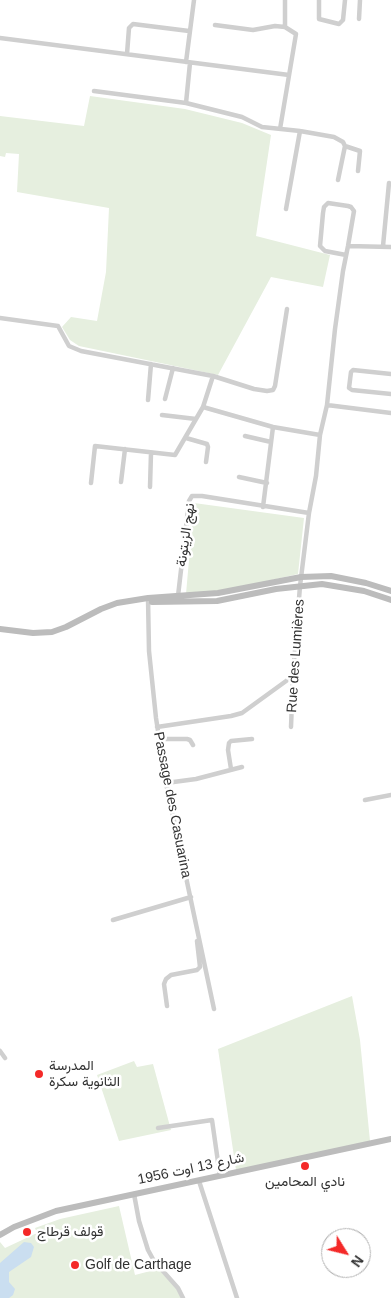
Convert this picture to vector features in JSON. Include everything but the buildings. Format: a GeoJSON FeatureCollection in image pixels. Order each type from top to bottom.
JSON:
{"type":"FeatureCollection","features":[{"type":"Feature","properties":{"kind":"main road"},"geometry":{"type":"LineString","coordinates":[[178,600],[301,577],[331,576],[366,583],[391,591]]}},
{"type":"Feature","properties":{"kind":"main road"},"geometry":{"type":"LineString","coordinates":[[0,629],[33,633],[52,632],[108,606],[145,600],[217,601],[300,586],[322,584],[364,591],[391,600]]}},
{"type":"Feature","properties":{"kind":"main road","name":"شارع 13 اوت 1956"},"geometry":{"type":"LineString","coordinates":[[0,1235],[14,1227],[56,1211],[391,1138]]}},
{"type":"Feature","properties":{"kind":"street"},"geometry":{"type":"LineString","coordinates":[[186,103],[190,31],[194,0]]}},
{"type":"Feature","properties":{"kind":"street"},"geometry":{"type":"LineString","coordinates":[[285,0],[285,28]]}},
{"type":"Feature","properties":{"kind":"street"},"geometry":{"type":"LineString","coordinates":[[319,0],[319,20],[340,24],[343,20],[345,0]]}},
{"type":"Feature","properties":{"kind":"street"},"geometry":{"type":"LineString","coordinates":[[359,19],[360,0]]}},
{"type":"Feature","properties":{"kind":"street"},"geometry":{"type":"LineString","coordinates":[[127,54],[129,28],[133,24],[190,31]]}},
{"type":"Feature","properties":{"kind":"street"},"geometry":{"type":"LineString","coordinates":[[216,25],[248,30],[269,26],[285,28],[296,34],[280,129]]}},
{"type":"Feature","properties":{"kind":"street"},"geometry":{"type":"LineString","coordinates":[[0,38],[289,75]]}},
{"type":"Feature","properties":{"kind":"street"},"geometry":{"type":"LineString","coordinates":[[94,92],[186,103],[242,117],[262,127],[334,137],[343,142],[345,146],[360,151],[358,171]]}},
{"type":"Feature","properties":{"kind":"street"},"geometry":{"type":"LineString","coordinates":[[286,209],[300,131]]}},
{"type":"Feature","properties":{"kind":"street"},"geometry":{"type":"LineString","coordinates":[[338,180],[345,146]]}},
{"type":"Feature","properties":{"kind":"street"},"geometry":{"type":"LineString","coordinates":[[383,246],[389,183]]}},
{"type":"Feature","properties":{"kind":"street","name":"Rue des Lumières"},"geometry":{"type":"LineString","coordinates":[[292,727],[293,676],[301,577],[320,436],[327,405],[335,329],[354,211],[348,206],[328,203],[324,207],[320,246],[325,251],[346,255]]}},
{"type":"Feature","properties":{"kind":"street"},"geometry":{"type":"LineString","coordinates":[[348,246],[391,247]]}},
{"type":"Feature","properties":{"kind":"street"},"geometry":{"type":"LineString","coordinates":[[0,318],[58,326],[65,342],[75,349],[213,376],[254,389],[267,391],[274,389],[287,309]]}},
{"type":"Feature","properties":{"kind":"street"},"geometry":{"type":"LineString","coordinates":[[148,400],[151,364]]}},
{"type":"Feature","properties":{"kind":"street"},"geometry":{"type":"LineString","coordinates":[[165,399],[172,368]]}},
{"type":"Feature","properties":{"kind":"street"},"geometry":{"type":"LineString","coordinates":[[391,374],[353,370],[351,372],[349,388],[352,390],[391,394]]}},
{"type":"Feature","properties":{"kind":"street"},"geometry":{"type":"LineString","coordinates":[[91,482],[95,446],[175,455],[203,407],[213,376]]}},
{"type":"Feature","properties":{"kind":"street"},"geometry":{"type":"LineString","coordinates":[[327,405],[391,413]]}},
{"type":"Feature","properties":{"kind":"street"},"geometry":{"type":"LineString","coordinates":[[203,407],[273,427],[320,436]]}},
{"type":"Feature","properties":{"kind":"street"},"geometry":{"type":"LineString","coordinates":[[162,415],[196,419]]}},
{"type":"Feature","properties":{"kind":"street"},"geometry":{"type":"LineString","coordinates":[[264,507],[273,427]]}},
{"type":"Feature","properties":{"kind":"street"},"geometry":{"type":"LineString","coordinates":[[245,436],[271,442]]}},
{"type":"Feature","properties":{"kind":"street"},"geometry":{"type":"LineString","coordinates":[[186,438],[207,444],[206,462]]}},
{"type":"Feature","properties":{"kind":"street"},"geometry":{"type":"LineString","coordinates":[[121,482],[124,449]]}},
{"type":"Feature","properties":{"kind":"street"},"geometry":{"type":"LineString","coordinates":[[150,487],[151,453]]}},
{"type":"Feature","properties":{"kind":"street"},"geometry":{"type":"LineString","coordinates":[[239,477],[267,483]]}},
{"type":"Feature","properties":{"kind":"street","name":"نهج الزيتونة"},"geometry":{"type":"LineString","coordinates":[[178,600],[190,497],[193,495],[309,513]]}},
{"type":"Feature","properties":{"kind":"street","name":"Passage des Casuarina"},"geometry":{"type":"LineString","coordinates":[[145,600],[157,727],[166,783],[214,1009]]}},
{"type":"Feature","properties":{"kind":"street"},"geometry":{"type":"LineString","coordinates":[[157,727],[242,713],[293,676]]}},
{"type":"Feature","properties":{"kind":"street"},"geometry":{"type":"LineString","coordinates":[[159,739],[186,739],[192,742],[193,745]]}},
{"type":"Feature","properties":{"kind":"street"},"geometry":{"type":"LineString","coordinates":[[231,769],[228,742],[252,739]]}},
{"type":"Feature","properties":{"kind":"street"},"geometry":{"type":"LineString","coordinates":[[166,783],[196,779],[242,767]]}},
{"type":"Feature","properties":{"kind":"street"},"geometry":{"type":"LineString","coordinates":[[365,800],[391,795]]}},
{"type":"Feature","properties":{"kind":"street"},"geometry":{"type":"LineString","coordinates":[[113,920],[190,898],[201,965],[198,970],[171,975],[166,978],[164,990],[167,1006]]}},
{"type":"Feature","properties":{"kind":"street"},"geometry":{"type":"LineString","coordinates":[[0,1051],[5,1058]]}},
{"type":"Feature","properties":{"kind":"street"},"geometry":{"type":"LineString","coordinates":[[158,1128],[212,1120],[220,1176]]}},
{"type":"Feature","properties":{"kind":"street"},"geometry":{"type":"LineString","coordinates":[[200,1181],[237,1298]]}},
{"type":"Feature","properties":{"kind":"street"},"geometry":{"type":"LineString","coordinates":[[134,1194],[139,1221],[148,1250],[154,1261],[178,1288],[183,1298]]}},
{"type":"Feature","properties":{"kind":"green space"},"geometry":{"type":"Polygon","coordinates":[[[90,96],[185,109],[242,123],[271,135],[256,236],[330,255],[323,287],[271,277],[218,375],[79,346],[70,340],[62,327],[71,317],[97,321],[106,272],[109,208],[17,192],[19,154],[6,153],[5,157],[0,156],[0,116],[84,126],[90,96]]]}},
{"type":"Feature","properties":{"kind":"green space"},"geometry":{"type":"Polygon","coordinates":[[[194,503],[304,518],[298,574],[228,590],[186,594],[194,503]]]}},
{"type":"Feature","properties":{"kind":"green space"},"geometry":{"type":"Polygon","coordinates":[[[352,996],[360,1040],[370,1141],[236,1170],[218,1049],[352,996]]]}},
{"type":"Feature","properties":{"kind":"green space"},"geometry":{"type":"Polygon","coordinates":[[[134,1061],[137,1067],[153,1064],[171,1130],[119,1141],[97,1075],[134,1061]]]}},
{"type":"Feature","properties":{"kind":"green space"},"geometry":{"type":"Polygon","coordinates":[[[119,1206],[135,1275],[158,1269],[182,1294],[183,1298],[0,1298],[0,1242],[5,1248],[37,1233],[35,1228],[60,1219],[119,1206]]]}},
{"type":"Feature","properties":{"kind":"water"},"geometry":{"type":"Polygon","coordinates":[[[24,1242],[31,1243],[34,1247],[31,1257],[9,1272],[9,1282],[15,1289],[13,1295],[9,1298],[0,1298],[0,1263],[24,1242]]]}},
{"type":"Feature","properties":{"kind":"place","name":"المدرسة الثانوية سكرة"},"geometry":{"type":"Point","coordinates":[39,1074]}},
{"type":"Feature","properties":{"kind":"place","name":"نادي المحامين"},"geometry":{"type":"Point","coordinates":[305,1166]}},
{"type":"Feature","properties":{"kind":"place","name":"قولف قرطاج"},"geometry":{"type":"Point","coordinates":[27,1232]}},
{"type":"Feature","properties":{"kind":"place","name":"Golf de Carthage"},"geometry":{"type":"Point","coordinates":[75,1265]}}]}
